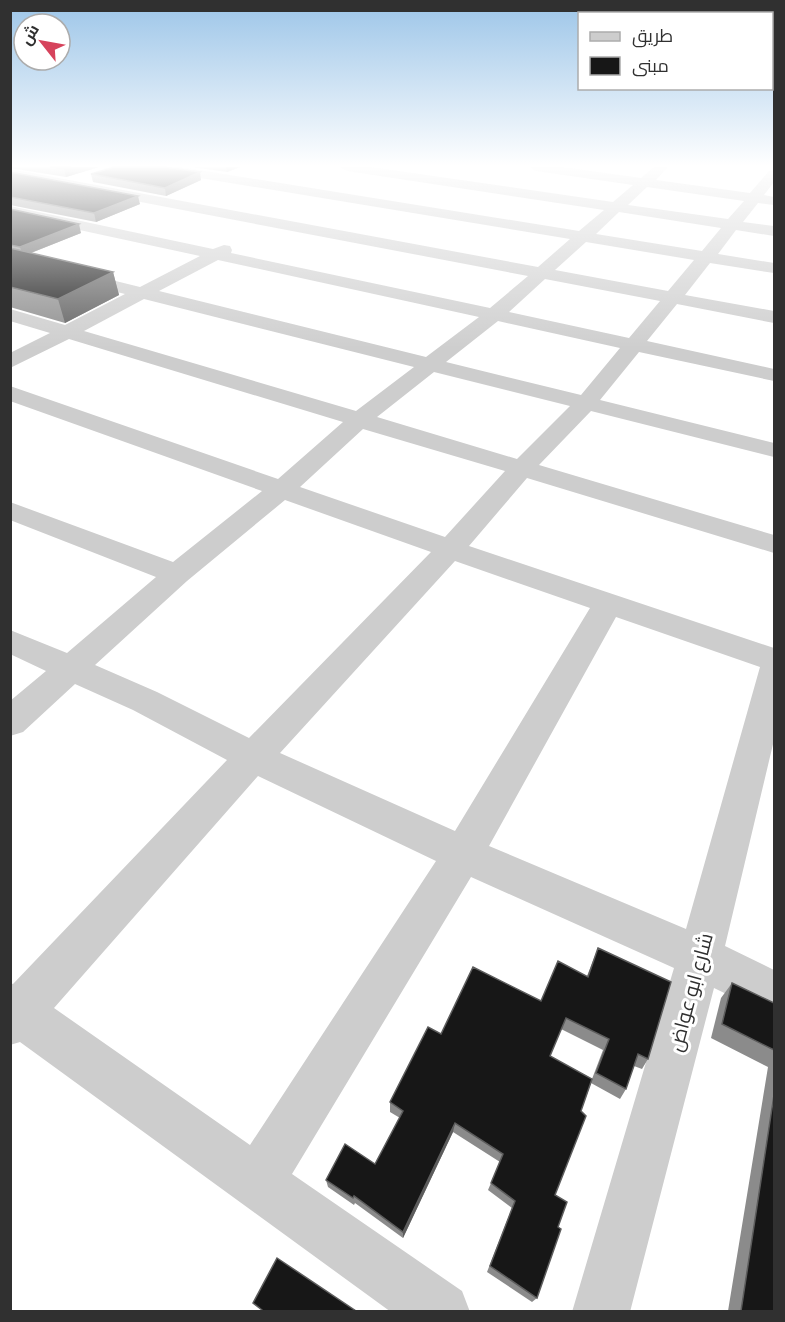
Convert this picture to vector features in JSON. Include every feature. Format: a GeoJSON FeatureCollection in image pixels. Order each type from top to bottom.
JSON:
{"type":"FeatureCollection","features":[{"type":"Feature","properties":{"kind":"street"},"geometry":{"type":"LineString","coordinates":[[75,238],[96,229],[774,375]]}},
{"type":"Feature","properties":{"kind":"street"},"geometry":{"type":"LineString","coordinates":[[256,234],[266,229]]}},
{"type":"Feature","properties":{"kind":"street"},"geometry":{"type":"LineString","coordinates":[[308,229],[774,317]]}},
{"type":"Feature","properties":{"kind":"street"},"geometry":{"type":"LineString","coordinates":[[422,249],[446,229]]}},
{"type":"Feature","properties":{"kind":"street"},"geometry":{"type":"LineString","coordinates":[[533,229],[774,268]]}},
{"type":"Feature","properties":{"kind":"street"},"geometry":{"type":"LineString","coordinates":[[10,722],[74,668],[177,574],[283,488],[359,420],[495,314],[594,229]]}},
{"type":"Feature","properties":{"kind":"street"},"geometry":{"type":"LineString","coordinates":[[441,1311],[13,1013],[450,549],[521,469],[586,403],[730,229]]}},
{"type":"Feature","properties":{"kind":"street"},"geometry":{"type":"LineString","coordinates":[[758,229],[774,231]]}},
{"type":"Feature","properties":{"kind":"street"},"geometry":{"type":"LineString","coordinates":[[10,362],[236,244]]}},
{"type":"Feature","properties":{"kind":"street"},"geometry":{"type":"LineString","coordinates":[[14,263],[42,253]]}},
{"type":"Feature","properties":{"kind":"street"},"geometry":{"type":"LineString","coordinates":[[14,263],[431,363],[774,450]]}},
{"type":"Feature","properties":{"kind":"street"},"geometry":{"type":"LineString","coordinates":[[10,315],[774,544]]}},
{"type":"Feature","properties":{"kind":"street"},"geometry":{"type":"LineString","coordinates":[[10,393],[450,549],[774,660]]}},
{"type":"Feature","properties":{"kind":"street"},"geometry":{"type":"LineString","coordinates":[[10,510],[177,574]]}},
{"type":"Feature","properties":{"kind":"street"},"geometry":{"type":"LineString","coordinates":[[258,1182],[463,854],[608,603]]}},
{"type":"Feature","properties":{"kind":"street"},"geometry":{"type":"LineString","coordinates":[[10,641],[145,701],[253,757],[463,854],[700,957],[774,994]]}},
{"type":"Feature","properties":{"kind":"street","name":"شارع ابو عواض"},"geometry":{"type":"LineString","coordinates":[[601,1311],[700,957],[774,672]]}},
{"type":"Feature","properties":{"kind":"building"},"geometry":{"type":"Polygon","coordinates":[[[10,229],[67,229],[20,247],[10,245],[10,229]]]}},
{"type":"Feature","properties":{"kind":"building"},"geometry":{"type":"Polygon","coordinates":[[[10,248],[113,272],[58,299],[10,287],[10,248]]]}},
{"type":"Feature","properties":{"kind":"building"},"geometry":{"type":"Polygon","coordinates":[[[598,948],[671,982],[648,1059],[638,1054],[626,1089],[596,1073],[609,1039],[566,1018],[550,1056],[592,1079],[581,1111],[586,1116],[555,1195],[567,1202],[558,1227],[561,1229],[537,1298],[490,1266],[515,1201],[491,1183],[503,1154],[455,1123],[403,1232],[354,1196],[353,1198],[326,1180],[345,1144],[375,1164],[403,1111],[390,1102],[428,1027],[441,1034],[473,967],[541,1001],[558,961],[588,977],[598,948]]]}},
{"type":"Feature","properties":{"kind":"building"},"geometry":{"type":"Polygon","coordinates":[[[732,983],[774,1003],[774,1050],[722,1024],[732,983]]]}},
{"type":"Feature","properties":{"kind":"building"},"geometry":{"type":"Polygon","coordinates":[[[774,1095],[774,1311],[741,1311],[774,1095]]]}},
{"type":"Feature","properties":{"kind":"building"},"geometry":{"type":"Polygon","coordinates":[[[277,1258],[356,1311],[261,1311],[253,1303],[277,1258]]]}}]}
